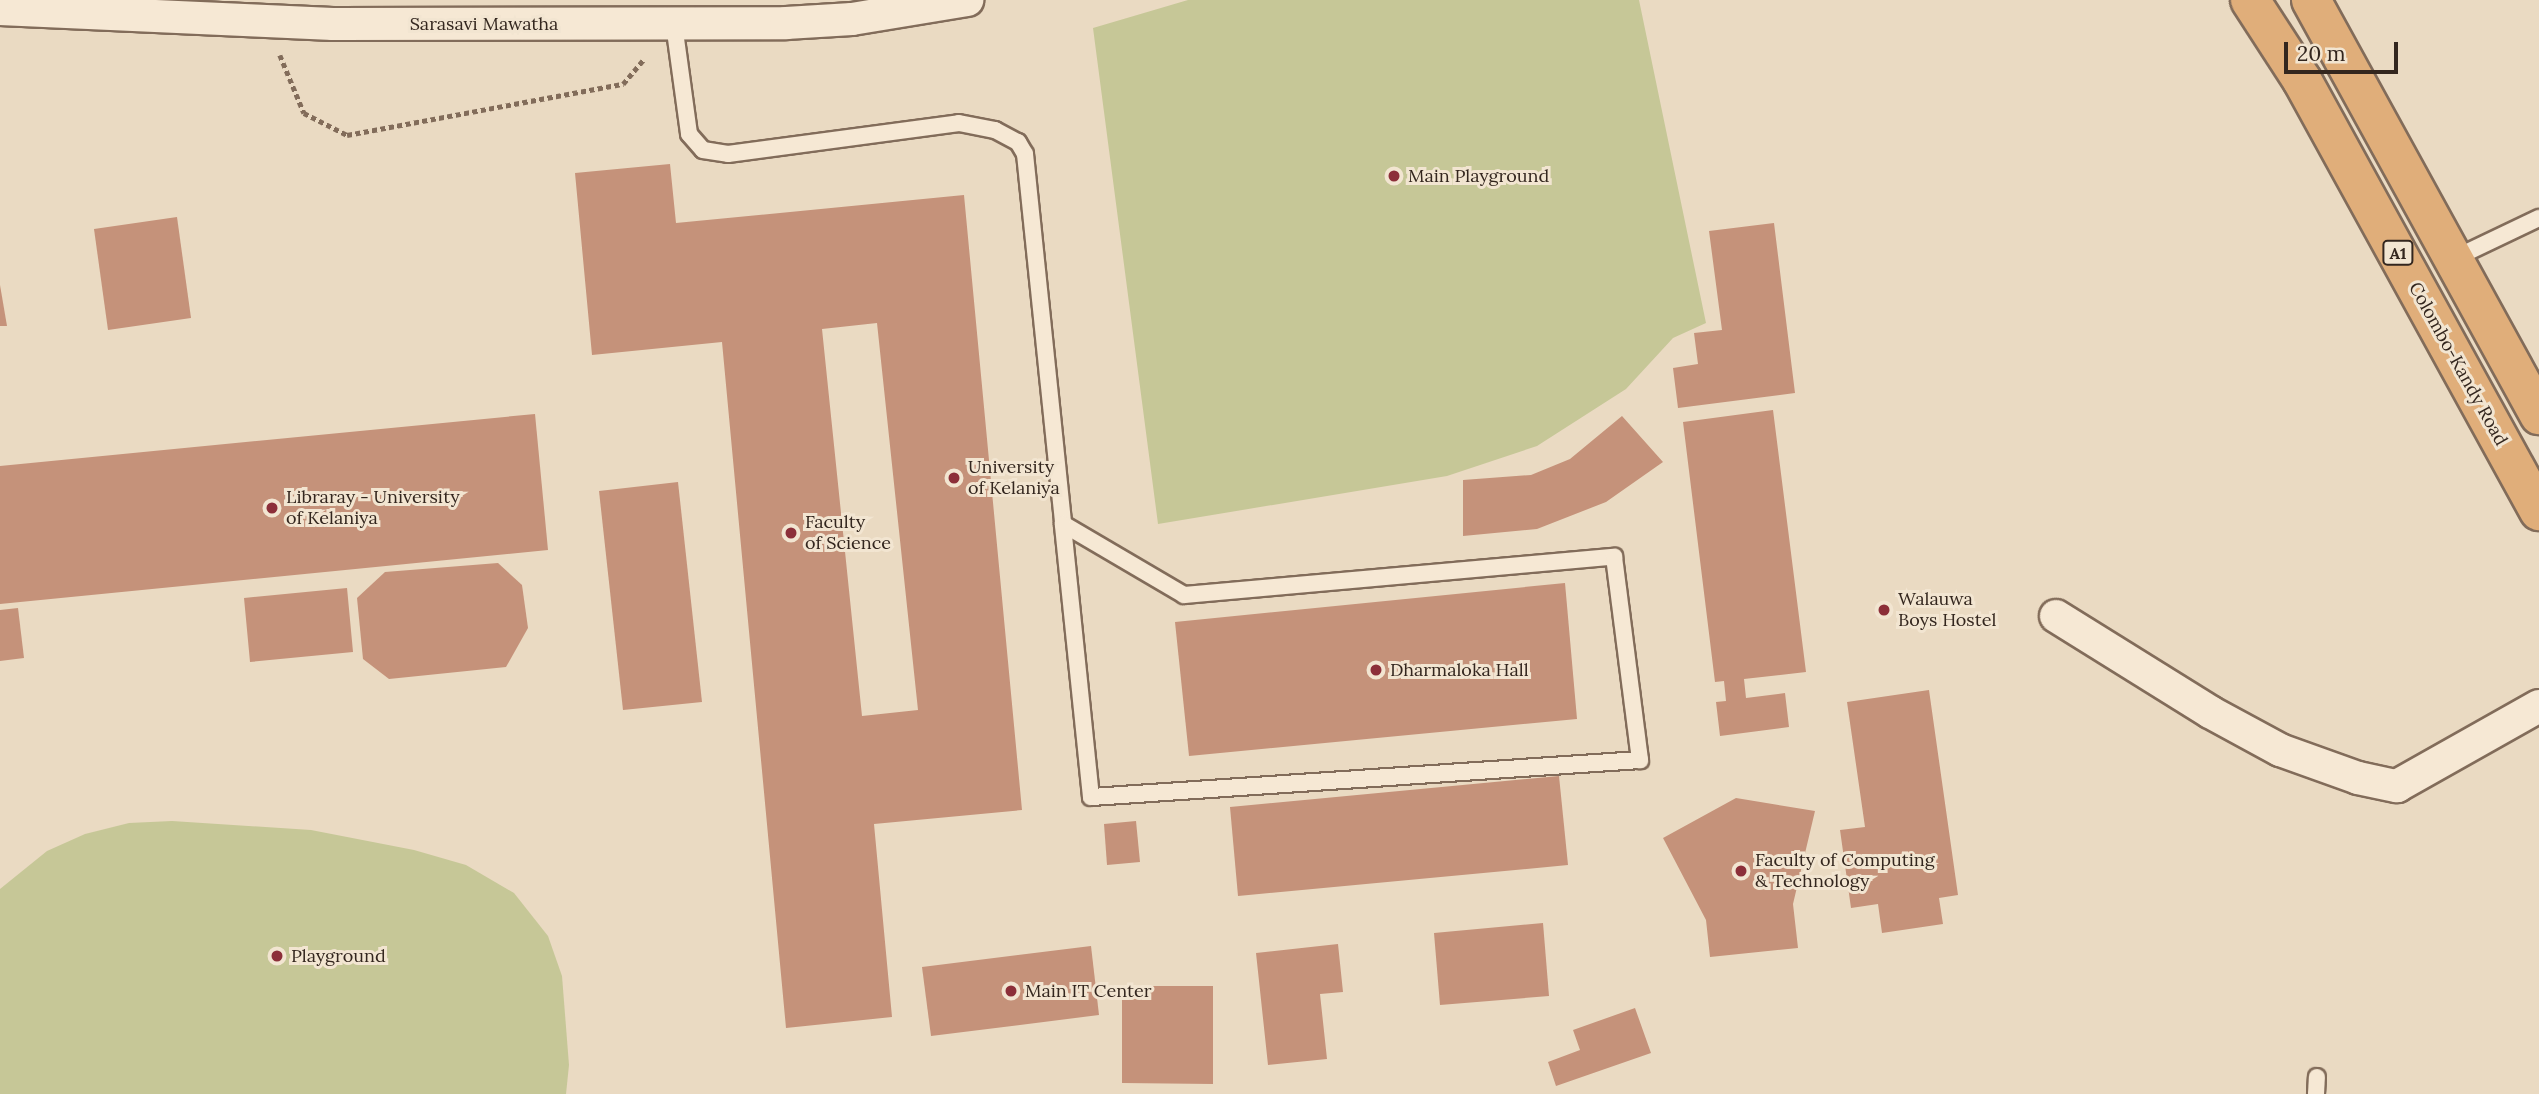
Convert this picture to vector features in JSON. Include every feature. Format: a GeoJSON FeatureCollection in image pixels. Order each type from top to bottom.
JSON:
{"type":"FeatureCollection","features":[{"type":"Feature","properties":{"kind":"highway","name":"Colombo-Kandy Road"},"geometry":{"type":"LineString","coordinates":[[2250,0],[2302,80],[2539,511]]}},
{"type":"Feature","properties":{"kind":"highway"},"geometry":{"type":"LineString","coordinates":[[2311,0],[2539,415]]}},
{"type":"Feature","properties":{"kind":"street","name":"Sarasavi Mawatha"},"geometry":{"type":"LineString","coordinates":[[0,9],[174,10],[267,22],[674,24],[852,19],[967,0]]}},
{"type":"Feature","properties":{"kind":"street"},"geometry":{"type":"LineString","coordinates":[[2056,616],[2280,750],[2358,778],[2397,786],[2539,706]]}},
{"type":"Feature","properties":{"kind":"lane"},"geometry":{"type":"LineString","coordinates":[[674,24],[689,134],[703,150],[728,153],[959,123],[995,130],[1018,142],[1026,154],[1063,524],[1091,797],[1640,760],[1614,557],[1184,595],[1063,524]]}},
{"type":"Feature","properties":{"kind":"lane"},"geometry":{"type":"LineString","coordinates":[[2455,258],[2539,218]]}},
{"type":"Feature","properties":{"kind":"path"},"geometry":{"type":"LineString","coordinates":[[267,22],[304,113],[347,135],[623,84],[674,24]]}},
{"type":"Feature","properties":{"kind":"green space","name":"Main Playground"},"geometry":{"type":"Polygon","coordinates":[[[1188,0],[1639,0],[1706,323],[1673,338],[1626,389],[1537,446],[1447,476],[1158,524],[1093,28],[1188,0]]]}},
{"type":"Feature","properties":{"kind":"green space","name":"Playground"},"geometry":{"type":"Polygon","coordinates":[[[172,821],[311,830],[414,850],[466,865],[514,893],[548,936],[562,976],[569,1065],[566,1094],[0,1094],[0,889],[47,851],[85,834],[129,823],[172,821]]]}},
{"type":"Feature","properties":{"kind":"building","name":"Faculty of Science"},"geometry":{"type":"Polygon","coordinates":[[[670,164],[676,223],[964,195],[1022,810],[874,824],[892,1017],[786,1028],[722,342],[592,355],[575,173],[670,164]],[[877,323],[822,329],[862,716],[918,710],[877,323]]]}},
{"type":"Feature","properties":{"kind":"building"},"geometry":{"type":"Polygon","coordinates":[[[177,217],[191,318],[108,330],[94,229],[177,217]]]}},
{"type":"Feature","properties":{"kind":"building"},"geometry":{"type":"Polygon","coordinates":[[[1774,223],[1795,393],[1678,408],[1673,368],[1698,364],[1694,333],[1722,330],[1709,231],[1774,223]]]}},
{"type":"Feature","properties":{"kind":"building"},"geometry":{"type":"Polygon","coordinates":[[[0,285],[7,326],[0,326],[0,285]]]}},
{"type":"Feature","properties":{"kind":"building"},"geometry":{"type":"Polygon","coordinates":[[[1773,410],[1806,672],[1744,679],[1746,698],[1785,693],[1789,727],[1720,736],[1716,702],[1726,701],[1724,681],[1715,682],[1683,422],[1773,410]]]}},
{"type":"Feature","properties":{"kind":"building","name":"Libraray - University of Kelaniya"},"geometry":{"type":"Polygon","coordinates":[[[535,414],[548,550],[0,604],[0,466],[535,414]]]}},
{"type":"Feature","properties":{"kind":"building"},"geometry":{"type":"Polygon","coordinates":[[[1622,416],[1663,462],[1606,502],[1537,529],[1463,536],[1463,480],[1531,475],[1570,459],[1622,416]]]}},
{"type":"Feature","properties":{"kind":"building"},"geometry":{"type":"Polygon","coordinates":[[[678,482],[702,702],[623,710],[599,491],[678,482]]]}},
{"type":"Feature","properties":{"kind":"building"},"geometry":{"type":"Polygon","coordinates":[[[498,563],[522,585],[528,628],[506,667],[389,679],[363,659],[357,598],[385,572],[498,563]]]}},
{"type":"Feature","properties":{"kind":"building","name":"Dharmaloka Hall"},"geometry":{"type":"Polygon","coordinates":[[[1565,583],[1577,719],[1189,756],[1175,622],[1565,583]]]}},
{"type":"Feature","properties":{"kind":"building"},"geometry":{"type":"Polygon","coordinates":[[[347,588],[353,652],[250,662],[244,598],[347,588]]]}},
{"type":"Feature","properties":{"kind":"building"},"geometry":{"type":"Polygon","coordinates":[[[18,608],[24,658],[0,661],[0,610],[18,608]]]}},
{"type":"Feature","properties":{"kind":"building"},"geometry":{"type":"Polygon","coordinates":[[[1929,690],[1958,895],[1939,898],[1943,924],[1882,933],[1878,904],[1851,908],[1840,830],[1865,827],[1847,702],[1929,690]]]}},
{"type":"Feature","properties":{"kind":"building"},"geometry":{"type":"Polygon","coordinates":[[[1559,776],[1568,865],[1238,896],[1230,807],[1559,776]]]}},
{"type":"Feature","properties":{"kind":"building","name":"Faculty of Computing & Technology"},"geometry":{"type":"Polygon","coordinates":[[[1736,798],[1815,811],[1793,904],[1798,948],[1710,957],[1706,920],[1663,838],[1736,798]]]}},
{"type":"Feature","properties":{"kind":"building"},"geometry":{"type":"Polygon","coordinates":[[[1136,821],[1140,862],[1107,865],[1104,824],[1136,821]]]}},
{"type":"Feature","properties":{"kind":"building"},"geometry":{"type":"Polygon","coordinates":[[[1543,923],[1549,996],[1440,1005],[1434,933],[1543,923]]]}},
{"type":"Feature","properties":{"kind":"building"},"geometry":{"type":"Polygon","coordinates":[[[1338,944],[1343,992],[1320,994],[1327,1059],[1268,1065],[1256,953],[1338,944]]]}},
{"type":"Feature","properties":{"kind":"building","name":"Main IT Center"},"geometry":{"type":"Polygon","coordinates":[[[1091,946],[1099,1015],[931,1036],[922,967],[1091,946]]]}},
{"type":"Feature","properties":{"kind":"building"},"geometry":{"type":"Polygon","coordinates":[[[1122,986],[1213,986],[1213,1084],[1122,1083],[1122,986]]]}},
{"type":"Feature","properties":{"kind":"building"},"geometry":{"type":"Polygon","coordinates":[[[1635,1008],[1651,1053],[1556,1086],[1548,1062],[1580,1050],[1573,1030],[1635,1008]]]}},
{"type":"Feature","properties":{"kind":"place","name":"Main Playground"},"geometry":{"type":"Point","coordinates":[1394,176]}},
{"type":"Feature","properties":{"kind":"place","name":"University of Kelaniya"},"geometry":{"type":"Point","coordinates":[954,478]}},
{"type":"Feature","properties":{"kind":"place","name":"Libraray - University of Kelaniya"},"geometry":{"type":"Point","coordinates":[272,508]}},
{"type":"Feature","properties":{"kind":"place","name":"Faculty of Science"},"geometry":{"type":"Point","coordinates":[791,533]}},
{"type":"Feature","properties":{"kind":"place","name":"Walauwa Boys Hostel"},"geometry":{"type":"Point","coordinates":[1884,610]}},
{"type":"Feature","properties":{"kind":"place","name":"Dharmaloka Hall"},"geometry":{"type":"Point","coordinates":[1376,670]}},
{"type":"Feature","properties":{"kind":"place","name":"Faculty of Computing & Technology"},"geometry":{"type":"Point","coordinates":[1741,871]}},
{"type":"Feature","properties":{"kind":"place","name":"Playground"},"geometry":{"type":"Point","coordinates":[277,956]}},
{"type":"Feature","properties":{"kind":"place","name":"Main IT Center"},"geometry":{"type":"Point","coordinates":[1011,991]}}]}
